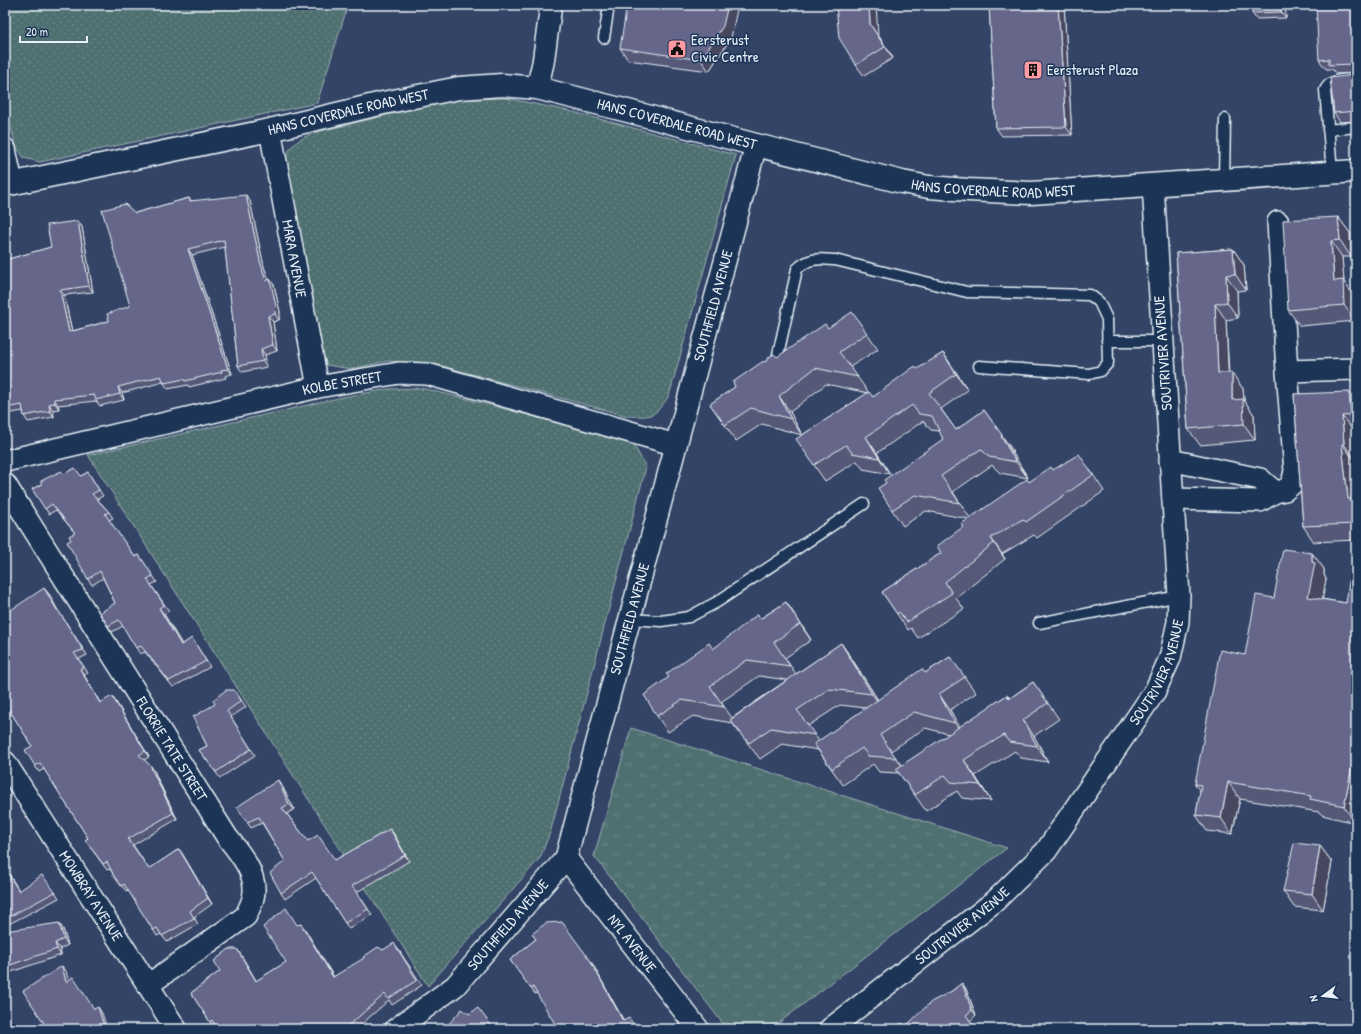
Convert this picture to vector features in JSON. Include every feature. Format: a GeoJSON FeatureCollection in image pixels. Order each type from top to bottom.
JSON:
{"type":"FeatureCollection","features":[{"type":"Feature","properties":{"kind":"street"},"geometry":{"type":"LineString","coordinates":[[537,88],[543,63],[551,5]]}},
{"type":"Feature","properties":{"kind":"street","name":"HANS COVERDALE ROAD WEST"},"geometry":{"type":"LineString","coordinates":[[9,184],[270,130],[383,103],[459,88],[502,85],[537,88],[902,182],[929,187],[1031,193],[1356,171]]}},
{"type":"Feature","properties":{"kind":"street","name":"MARA AVENUE"},"geometry":{"type":"LineString","coordinates":[[270,130],[318,387]]}},
{"type":"Feature","properties":{"kind":"street","name":"SOUTHFIELD AVENUE"},"geometry":{"type":"LineString","coordinates":[[396,1029],[455,986],[566,858],[756,145]]}},
{"type":"Feature","properties":{"kind":"street"},"geometry":{"type":"LineString","coordinates":[[5,149],[9,184]]}},
{"type":"Feature","properties":{"kind":"street","name":"SOUTRIVIER AVENUE"},"geometry":{"type":"LineString","coordinates":[[830,1029],[994,901],[1046,851],[1155,691],[1170,658],[1178,622],[1179,596],[1152,185]]}},
{"type":"Feature","properties":{"kind":"street"},"geometry":{"type":"LineString","coordinates":[[1173,498],[1260,501],[1275,492],[1285,490],[1292,484],[1295,471],[1278,222]]}},
{"type":"Feature","properties":{"kind":"street"},"geometry":{"type":"LineString","coordinates":[[1287,371],[1356,369]]}},
{"type":"Feature","properties":{"kind":"street","name":"KOLBE STREET"},"geometry":{"type":"LineString","coordinates":[[5,461],[318,387],[399,373],[427,374],[676,444]]}},
{"type":"Feature","properties":{"kind":"street"},"geometry":{"type":"LineString","coordinates":[[1170,460],[1260,479],[1275,492]]}},
{"type":"Feature","properties":{"kind":"street","name":"FLORRIE TATE STREET"},"geometry":{"type":"LineString","coordinates":[[5,484],[227,837],[241,856],[252,876],[254,898],[246,916],[148,985]]}},
{"type":"Feature","properties":{"kind":"street","name":"MOWBRAY AVENUE"},"geometry":{"type":"LineString","coordinates":[[5,762],[176,1029]]}},
{"type":"Feature","properties":{"kind":"street","name":"NYL AVENUE"},"geometry":{"type":"LineString","coordinates":[[566,858],[698,1029]]}},
{"type":"Feature","properties":{"kind":"lane"},"geometry":{"type":"LineString","coordinates":[[604,38],[609,5]]}},
{"type":"Feature","properties":{"kind":"lane"},"geometry":{"type":"LineString","coordinates":[[1332,172],[1325,90],[1328,85],[1338,80],[1356,79]]}},
{"type":"Feature","properties":{"kind":"lane"},"geometry":{"type":"LineString","coordinates":[[1224,119],[1224,180]]}},
{"type":"Feature","properties":{"kind":"lane"},"geometry":{"type":"LineString","coordinates":[[1328,130],[1356,127]]}},
{"type":"Feature","properties":{"kind":"lane"},"geometry":{"type":"LineString","coordinates":[[774,372],[797,269],[805,262],[817,259],[835,260],[967,292],[1090,295],[1099,302],[1107,319],[1108,363],[1101,371],[1089,374],[979,366]]}},
{"type":"Feature","properties":{"kind":"lane"},"geometry":{"type":"LineString","coordinates":[[1107,341],[1163,341]]}},
{"type":"Feature","properties":{"kind":"lane"},"geometry":{"type":"LineString","coordinates":[[630,619],[661,621],[689,617],[717,602],[864,504]]}},
{"type":"Feature","properties":{"kind":"lane"},"geometry":{"type":"LineString","coordinates":[[1039,622],[1179,596]]}},
{"type":"Feature","properties":{"kind":"green space"},"geometry":{"type":"Polygon","coordinates":[[[5,5],[348,5],[317,103],[40,162],[24,158],[16,146],[5,105],[5,5]]]}},
{"type":"Feature","properties":{"kind":"green space"},"geometry":{"type":"Polygon","coordinates":[[[506,98],[569,111],[736,155],[669,396],[656,412],[648,416],[627,416],[431,363],[388,361],[351,369],[327,365],[319,343],[283,164],[288,152],[297,141],[313,133],[450,100],[506,98]]]}},
{"type":"Feature","properties":{"kind":"green space"},"geometry":{"type":"Polygon","coordinates":[[[421,388],[632,442],[646,467],[551,830],[540,858],[428,986],[88,455],[343,397],[389,389],[421,388]]]}},
{"type":"Feature","properties":{"kind":"green space"},"geometry":{"type":"Polygon","coordinates":[[[631,728],[1007,848],[771,1029],[727,1029],[594,856],[631,728]]]}},
{"type":"Feature","properties":{"kind":"building","name":"Eersterust Civic Centre"},"geometry":{"type":"Polygon","coordinates":[[[627,5],[728,5],[723,26],[701,60],[620,48],[627,5]]]}},
{"type":"Feature","properties":{"kind":"building"},"geometry":{"type":"Polygon","coordinates":[[[836,5],[869,5],[870,24],[885,47],[856,65],[839,38],[836,5]]]}},
{"type":"Feature","properties":{"kind":"building","name":"Eersterust Plaza"},"geometry":{"type":"Polygon","coordinates":[[[989,5],[1058,5],[1066,127],[996,128],[989,5]]]}},
{"type":"Feature","properties":{"kind":"building"},"geometry":{"type":"Polygon","coordinates":[[[1251,5],[1281,5],[1281,12],[1252,13],[1251,5]]]}},
{"type":"Feature","properties":{"kind":"building"},"geometry":{"type":"Polygon","coordinates":[[[1316,5],[1356,5],[1356,69],[1352,64],[1329,65],[1329,59],[1319,60],[1316,5]]]}},
{"type":"Feature","properties":{"kind":"building"},"geometry":{"type":"Polygon","coordinates":[[[1356,69],[1356,111],[1334,113],[1330,78],[1353,75],[1356,69]]]}},
{"type":"Feature","properties":{"kind":"building"},"geometry":{"type":"Polygon","coordinates":[[[246,195],[260,261],[266,281],[270,279],[276,306],[275,314],[268,316],[273,345],[261,349],[263,361],[238,366],[224,240],[188,249],[228,369],[221,370],[222,372],[185,381],[184,379],[164,383],[161,376],[118,387],[120,394],[96,400],[94,395],[54,399],[55,403],[49,404],[50,411],[24,416],[22,405],[5,408],[5,260],[51,247],[47,225],[78,221],[89,286],[60,290],[69,332],[109,321],[107,314],[130,306],[102,210],[125,204],[135,213],[189,198],[190,201],[246,195]]]}},
{"type":"Feature","properties":{"kind":"building"},"geometry":{"type":"Polygon","coordinates":[[[1338,217],[1340,240],[1331,241],[1334,281],[1343,280],[1344,305],[1288,310],[1283,220],[1338,217]]]}},
{"type":"Feature","properties":{"kind":"building"},"geometry":{"type":"Polygon","coordinates":[[[1233,249],[1235,274],[1226,275],[1227,302],[1215,304],[1218,373],[1232,373],[1232,400],[1243,399],[1244,424],[1188,429],[1176,253],[1233,249]]]}},
{"type":"Feature","properties":{"kind":"building"},"geometry":{"type":"Polygon","coordinates":[[[852,312],[867,333],[839,352],[858,377],[815,368],[779,396],[791,419],[751,408],[725,425],[710,404],[735,387],[733,382],[762,362],[767,361],[769,357],[774,354],[777,357],[825,324],[828,328],[852,312]]]}},
{"type":"Feature","properties":{"kind":"building"},"geometry":{"type":"Polygon","coordinates":[[[943,353],[956,374],[929,393],[956,430],[984,410],[1002,435],[1001,436],[1016,462],[989,457],[981,449],[941,476],[960,503],[915,495],[892,510],[878,488],[886,483],[884,480],[943,439],[932,416],[919,414],[912,405],[866,437],[879,458],[852,453],[846,445],[814,465],[796,439],[869,392],[873,397],[915,366],[917,369],[943,353]]]}},
{"type":"Feature","properties":{"kind":"building"},"geometry":{"type":"Polygon","coordinates":[[[1349,392],[1351,415],[1342,416],[1344,444],[1342,444],[1348,499],[1356,499],[1356,524],[1303,526],[1294,394],[1349,392]]]}},
{"type":"Feature","properties":{"kind":"building"},"geometry":{"type":"Polygon","coordinates":[[[1079,454],[1093,475],[1026,522],[1023,519],[991,538],[994,543],[945,582],[952,593],[907,622],[899,612],[897,614],[882,592],[941,553],[937,546],[963,527],[961,524],[1027,479],[1029,482],[1051,467],[1053,470],[1079,454]]]}},
{"type":"Feature","properties":{"kind":"building"},"geometry":{"type":"Polygon","coordinates":[[[75,468],[81,476],[88,472],[99,490],[92,494],[109,512],[105,514],[135,557],[139,555],[153,576],[147,579],[164,605],[159,608],[181,645],[192,638],[206,661],[169,681],[141,646],[136,648],[119,620],[108,626],[100,613],[115,603],[100,571],[88,579],[67,542],[71,540],[69,536],[75,533],[52,504],[45,509],[32,489],[41,485],[41,481],[61,471],[64,474],[75,468]]]}},
{"type":"Feature","properties":{"kind":"building"},"geometry":{"type":"Polygon","coordinates":[[[1283,549],[1312,553],[1312,562],[1315,563],[1308,597],[1346,603],[1351,568],[1356,569],[1356,746],[1344,806],[1310,799],[1311,796],[1228,782],[1221,818],[1196,815],[1201,785],[1195,784],[1220,650],[1245,655],[1256,595],[1274,598],[1283,549]]]}},
{"type":"Feature","properties":{"kind":"building"},"geometry":{"type":"Polygon","coordinates":[[[44,588],[83,650],[74,653],[84,667],[80,669],[100,703],[112,696],[145,751],[139,755],[151,766],[173,813],[128,839],[149,869],[179,849],[208,898],[190,911],[194,918],[162,936],[157,928],[153,930],[124,884],[121,886],[114,876],[107,862],[103,864],[85,840],[88,838],[40,763],[35,766],[25,750],[32,746],[8,708],[5,708],[5,614],[44,588]]]}},
{"type":"Feature","properties":{"kind":"building"},"geometry":{"type":"Polygon","coordinates":[[[786,602],[800,624],[774,642],[790,666],[747,660],[710,686],[724,707],[682,700],[657,716],[644,695],[669,677],[666,674],[709,643],[713,649],[758,614],[760,619],[786,602]]]}},
{"type":"Feature","properties":{"kind":"building"},"geometry":{"type":"Polygon","coordinates":[[[841,643],[872,694],[829,689],[797,710],[815,735],[771,728],[749,743],[730,720],[841,643]]]}},
{"type":"Feature","properties":{"kind":"building"},"geometry":{"type":"Polygon","coordinates":[[[950,657],[965,677],[939,694],[955,723],[914,712],[880,735],[896,758],[868,756],[862,748],[832,769],[814,744],[922,669],[925,673],[950,657]]]}},
{"type":"Feature","properties":{"kind":"building"},"geometry":{"type":"Polygon","coordinates":[[[1033,682],[1048,703],[1023,720],[1037,746],[1009,742],[1004,735],[964,760],[980,785],[951,782],[945,775],[915,795],[896,769],[1007,695],[1009,699],[1033,682]]]}},
{"type":"Feature","properties":{"kind":"building"},"geometry":{"type":"Polygon","coordinates":[[[226,690],[234,690],[241,701],[227,711],[251,749],[216,772],[199,750],[207,746],[193,717],[215,704],[213,700],[226,690]]]}},
{"type":"Feature","properties":{"kind":"building"},"geometry":{"type":"Polygon","coordinates":[[[278,780],[289,804],[282,808],[308,841],[318,835],[335,860],[390,829],[405,855],[352,886],[368,909],[345,923],[312,872],[281,893],[270,873],[285,861],[259,817],[247,822],[237,807],[278,780]]]}},
{"type":"Feature","properties":{"kind":"building"},"geometry":{"type":"Polygon","coordinates":[[[1294,843],[1320,846],[1312,894],[1283,891],[1294,843]]]}},
{"type":"Feature","properties":{"kind":"building"},"geometry":{"type":"Polygon","coordinates":[[[5,869],[19,891],[42,875],[55,892],[5,919],[5,869]]]}},
{"type":"Feature","properties":{"kind":"building"},"geometry":{"type":"Polygon","coordinates":[[[286,908],[297,925],[301,924],[333,977],[364,958],[363,957],[378,947],[383,950],[394,943],[417,980],[388,999],[385,994],[349,1025],[342,1029],[217,1029],[212,1020],[210,1022],[191,993],[220,971],[214,961],[229,949],[237,949],[256,981],[286,962],[263,927],[286,908]]]}},
{"type":"Feature","properties":{"kind":"building"},"geometry":{"type":"Polygon","coordinates":[[[562,922],[590,960],[623,1021],[629,1018],[637,1029],[558,1029],[533,987],[531,989],[510,960],[536,939],[532,934],[546,923],[562,922]]]}},
{"type":"Feature","properties":{"kind":"building"},"geometry":{"type":"Polygon","coordinates":[[[59,923],[64,939],[55,943],[57,949],[7,966],[5,962],[5,931],[59,923]]]}},
{"type":"Feature","properties":{"kind":"building"},"geometry":{"type":"Polygon","coordinates":[[[62,966],[66,982],[73,977],[94,1009],[98,1007],[105,1029],[35,1029],[44,1023],[23,991],[62,966]]]}},
{"type":"Feature","properties":{"kind":"building"},"geometry":{"type":"Polygon","coordinates":[[[962,983],[972,1010],[966,1015],[976,1029],[893,1029],[902,1023],[905,1027],[931,1002],[952,991],[962,983]]]}},
{"type":"Feature","properties":{"kind":"building"},"geometry":{"type":"Polygon","coordinates":[[[478,1008],[494,1029],[448,1029],[446,1027],[462,1009],[469,1014],[478,1008]]]}},
{"type":"Feature","properties":{"kind":"place","name":"Eersterust Civic Centre"},"geometry":{"type":"Point","coordinates":[677,49]}},
{"type":"Feature","properties":{"kind":"place","name":"Eersterust Plaza"},"geometry":{"type":"Point","coordinates":[1033,70]}}]}
